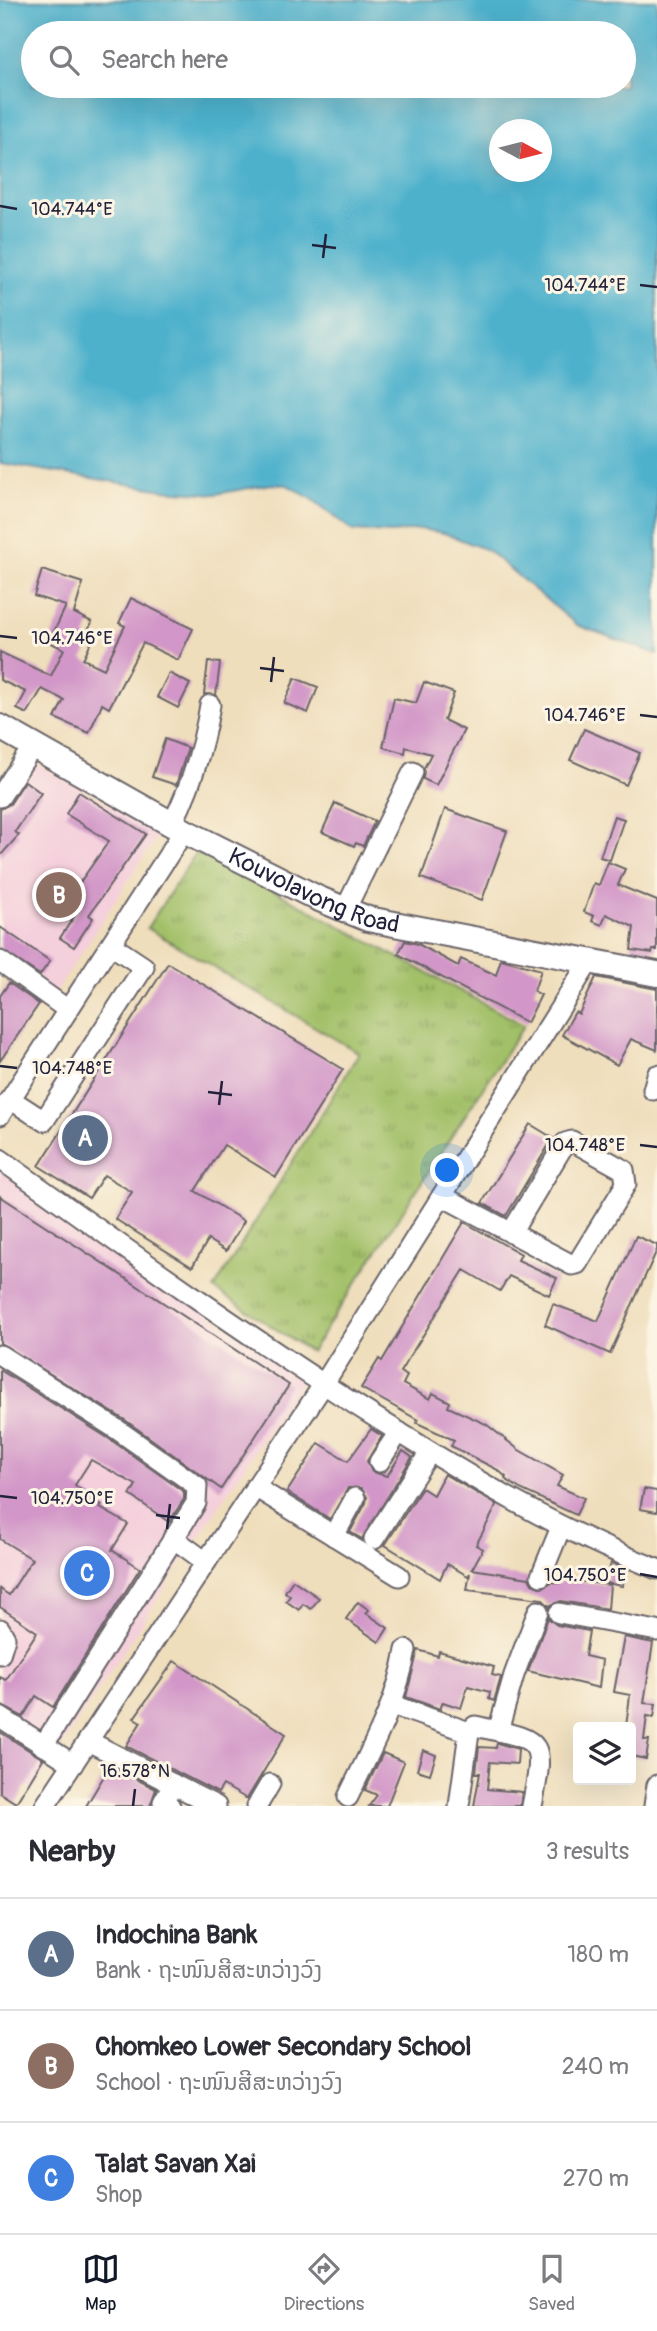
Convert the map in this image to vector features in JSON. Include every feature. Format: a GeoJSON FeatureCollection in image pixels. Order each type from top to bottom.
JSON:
{"type":"FeatureCollection","features":[{"type":"Feature","properties":{"kind":"main road","name":"Kouvolavong Road"},"geometry":{"type":"LineString","coordinates":[[0,727],[178,827],[368,919],[657,974]]}},
{"type":"Feature","properties":{"kind":"street"},"geometry":{"type":"LineString","coordinates":[[111,945],[144,967],[44,1121],[5,1107],[111,945],[178,827],[203,748],[210,705]]}},
{"type":"Feature","properties":{"kind":"street"},"geometry":{"type":"LineString","coordinates":[[0,797],[33,746]]}},
{"type":"Feature","properties":{"kind":"street"},"geometry":{"type":"LineString","coordinates":[[345,910],[413,772]]}},
{"type":"Feature","properties":{"kind":"street"},"geometry":{"type":"LineString","coordinates":[[0,961],[68,1010]]}},
{"type":"Feature","properties":{"kind":"street"},"geometry":{"type":"LineString","coordinates":[[45,1806],[323,1385],[589,962]]}},
{"type":"Feature","properties":{"kind":"street"},"geometry":{"type":"LineString","coordinates":[[442,1196],[572,1265],[581,1263],[626,1184],[624,1170],[572,1141],[565,1143],[512,1233]]}},
{"type":"Feature","properties":{"kind":"street"},"geometry":{"type":"LineString","coordinates":[[0,1159],[323,1385],[429,1452],[590,1542],[657,1569]]}},
{"type":"Feature","properties":{"kind":"street"},"geometry":{"type":"LineString","coordinates":[[0,1355],[118,1430],[197,1486],[196,1503],[43,1745]]}},
{"type":"Feature","properties":{"kind":"street"},"geometry":{"type":"LineString","coordinates":[[380,1462],[399,1432]]}},
{"type":"Feature","properties":{"kind":"street"},"geometry":{"type":"LineString","coordinates":[[374,1539],[429,1452]]}},
{"type":"Feature","properties":{"kind":"street"},"geometry":{"type":"LineString","coordinates":[[255,1487],[399,1576]]}},
{"type":"Feature","properties":{"kind":"street"},"geometry":{"type":"LineString","coordinates":[[334,1536],[355,1498]]}},
{"type":"Feature","properties":{"kind":"street"},"geometry":{"type":"LineString","coordinates":[[541,1576],[561,1527]]}},
{"type":"Feature","properties":{"kind":"street"},"geometry":{"type":"LineString","coordinates":[[173,1538],[206,1562]]}},
{"type":"Feature","properties":{"kind":"street"},"geometry":{"type":"LineString","coordinates":[[498,1731],[514,1675],[538,1611]]}},
{"type":"Feature","properties":{"kind":"street"},"geometry":{"type":"LineString","coordinates":[[559,1613],[657,1631]]}},
{"type":"Feature","properties":{"kind":"street"},"geometry":{"type":"LineString","coordinates":[[0,1629],[5,1638],[0,1654]]}},
{"type":"Feature","properties":{"kind":"street"},"geometry":{"type":"LineString","coordinates":[[348,1797],[392,1705],[401,1679],[406,1650]]}},
{"type":"Feature","properties":{"kind":"street"},"geometry":{"type":"LineString","coordinates":[[392,1705],[469,1732]]}},
{"type":"Feature","properties":{"kind":"street"},"geometry":{"type":"LineString","coordinates":[[0,1717],[73,1764]]}},
{"type":"Feature","properties":{"kind":"street"},"geometry":{"type":"LineString","coordinates":[[459,1806],[469,1732],[475,1726],[534,1741],[539,1748],[540,1764],[532,1806]]}},
{"type":"Feature","properties":{"kind":"street"},"geometry":{"type":"LineString","coordinates":[[88,1741],[213,1805]]}},
{"type":"Feature","properties":{"kind":"street"},"geometry":{"type":"LineString","coordinates":[[170,1806],[163,1802],[173,1784]]}},
{"type":"Feature","properties":{"kind":"street"},"geometry":{"type":"LineString","coordinates":[[257,1806],[270,1784]]}},
{"type":"Feature","properties":{"kind":"street"},"geometry":{"type":"LineString","coordinates":[[654,1806],[657,1785]]}},
{"type":"Feature","properties":{"kind":"shaded area"},"geometry":{"type":"Polygon","coordinates":[[[30,760],[159,833],[54,995],[0,957],[0,806],[30,760]]]}},
{"type":"Feature","properties":{"kind":"shaded area"},"geometry":{"type":"Polygon","coordinates":[[[0,1169],[302,1379],[33,1789],[0,1768],[0,1169]]]}},
{"type":"Feature","properties":{"kind":"green space"},"geometry":{"type":"Polygon","coordinates":[[[196,853],[208,855],[524,1025],[311,1352],[214,1289],[359,1053],[147,928],[196,853]]]}},
{"type":"Feature","properties":{"kind":"water"},"geometry":{"type":"Polygon","coordinates":[[[0,0],[657,0],[657,654],[577,625],[487,550],[444,533],[420,529],[393,533],[353,531],[312,499],[287,485],[271,484],[216,494],[163,490],[0,463],[0,0]]]}},
{"type":"Feature","properties":{"kind":"building"},"geometry":{"type":"Polygon","coordinates":[[[42,570],[83,583],[74,613],[92,622],[85,637],[92,640],[83,659],[104,669],[125,626],[119,623],[131,598],[193,629],[178,660],[143,643],[109,708],[102,704],[89,733],[55,718],[64,700],[42,689],[27,714],[17,709],[26,692],[0,680],[0,652],[51,676],[64,649],[49,642],[66,606],[34,596],[42,570]]]}},
{"type":"Feature","properties":{"kind":"building"},"geometry":{"type":"Polygon","coordinates":[[[208,662],[220,663],[216,695],[204,694],[208,662]]]}},
{"type":"Feature","properties":{"kind":"building"},"geometry":{"type":"Polygon","coordinates":[[[169,673],[190,684],[178,708],[157,697],[169,673]]]}},
{"type":"Feature","properties":{"kind":"building"},"geometry":{"type":"Polygon","coordinates":[[[295,678],[318,687],[308,713],[284,703],[295,678]]]}},
{"type":"Feature","properties":{"kind":"building"},"geometry":{"type":"Polygon","coordinates":[[[424,682],[454,693],[444,720],[464,730],[436,785],[423,779],[424,768],[431,754],[406,747],[405,753],[383,747],[394,698],[416,703],[424,682]]]}},
{"type":"Feature","properties":{"kind":"building"},"geometry":{"type":"Polygon","coordinates":[[[584,729],[640,753],[626,785],[570,760],[584,729]]]}},
{"type":"Feature","properties":{"kind":"building"},"geometry":{"type":"Polygon","coordinates":[[[165,739],[188,748],[176,785],[152,777],[165,739]]]}},
{"type":"Feature","properties":{"kind":"building"},"geometry":{"type":"Polygon","coordinates":[[[25,781],[41,793],[15,832],[19,835],[0,856],[0,809],[10,804],[25,781]]]}},
{"type":"Feature","properties":{"kind":"building"},"geometry":{"type":"Polygon","coordinates":[[[79,792],[146,834],[89,915],[93,918],[74,947],[60,938],[83,903],[71,895],[109,841],[66,814],[79,792]]]}},
{"type":"Feature","properties":{"kind":"building"},"geometry":{"type":"Polygon","coordinates":[[[335,803],[375,821],[363,846],[356,843],[354,846],[322,832],[335,803]]]}},
{"type":"Feature","properties":{"kind":"building"},"geometry":{"type":"Polygon","coordinates":[[[445,809],[507,831],[482,900],[421,878],[445,809]]]}},
{"type":"Feature","properties":{"kind":"building"},"geometry":{"type":"Polygon","coordinates":[[[614,816],[624,819],[610,860],[600,857],[614,816]]]}},
{"type":"Feature","properties":{"kind":"building"},"geometry":{"type":"Polygon","coordinates":[[[608,862],[625,869],[618,885],[657,901],[657,950],[652,953],[631,950],[634,927],[606,914],[602,925],[592,921],[594,916],[584,912],[594,883],[599,885],[608,862]]]}},
{"type":"Feature","properties":{"kind":"building"},"geometry":{"type":"Polygon","coordinates":[[[0,927],[50,961],[40,975],[0,949],[0,927]]]}},
{"type":"Feature","properties":{"kind":"building"},"geometry":{"type":"Polygon","coordinates":[[[405,941],[418,944],[458,966],[461,959],[496,975],[501,959],[541,970],[534,991],[541,995],[527,1023],[398,954],[405,941]]]}},
{"type":"Feature","properties":{"kind":"building"},"geometry":{"type":"Polygon","coordinates":[[[168,963],[343,1069],[276,1177],[224,1145],[195,1191],[244,1221],[226,1251],[208,1240],[192,1267],[115,1219],[132,1192],[104,1175],[89,1198],[39,1166],[168,963]]]}},
{"type":"Feature","properties":{"kind":"building"},"geometry":{"type":"Polygon","coordinates":[[[596,977],[657,989],[657,1050],[631,1039],[617,1065],[562,1035],[575,1012],[579,1014],[596,977]]]}},
{"type":"Feature","properties":{"kind":"building"},"geometry":{"type":"Polygon","coordinates":[[[9,983],[39,1004],[0,1061],[0,996],[9,983]]]}},
{"type":"Feature","properties":{"kind":"building"},"geometry":{"type":"Polygon","coordinates":[[[530,1124],[553,1138],[506,1216],[482,1203],[530,1124]]]}},
{"type":"Feature","properties":{"kind":"building"},"geometry":{"type":"Polygon","coordinates":[[[0,1196],[289,1385],[221,1489],[125,1420],[0,1343],[0,1196]]]}},
{"type":"Feature","properties":{"kind":"building"},"geometry":{"type":"Polygon","coordinates":[[[464,1222],[521,1254],[518,1260],[557,1278],[549,1295],[509,1276],[500,1291],[464,1270],[400,1372],[407,1376],[403,1384],[430,1399],[433,1393],[450,1402],[448,1407],[486,1424],[519,1450],[563,1475],[557,1486],[584,1498],[576,1515],[520,1489],[505,1479],[498,1470],[451,1446],[454,1440],[417,1423],[418,1420],[361,1388],[379,1359],[382,1361],[464,1222]]]}},
{"type":"Feature","properties":{"kind":"building"},"geometry":{"type":"Polygon","coordinates":[[[636,1236],[657,1245],[657,1250],[610,1354],[545,1325],[553,1304],[598,1321],[636,1236]]]}},
{"type":"Feature","properties":{"kind":"building"},"geometry":{"type":"Polygon","coordinates":[[[0,1370],[111,1440],[184,1492],[184,1499],[169,1522],[130,1495],[136,1485],[91,1460],[75,1485],[102,1505],[100,1508],[128,1524],[112,1550],[140,1568],[53,1707],[36,1696],[23,1717],[0,1705],[0,1677],[6,1680],[37,1632],[0,1607],[0,1589],[9,1595],[32,1559],[0,1539],[0,1370]]]}},
{"type":"Feature","properties":{"kind":"building"},"geometry":{"type":"Polygon","coordinates":[[[371,1429],[382,1436],[367,1461],[372,1472],[387,1476],[403,1451],[412,1457],[362,1539],[350,1532],[366,1503],[367,1497],[361,1488],[348,1488],[330,1519],[287,1492],[319,1443],[348,1461],[371,1429]]]}},
{"type":"Feature","properties":{"kind":"building"},"geometry":{"type":"Polygon","coordinates":[[[444,1474],[497,1505],[476,1545],[483,1549],[472,1569],[529,1578],[532,1584],[542,1588],[552,1582],[560,1583],[561,1579],[610,1585],[608,1609],[561,1601],[549,1606],[542,1599],[467,1590],[470,1573],[468,1576],[447,1564],[440,1579],[385,1545],[422,1488],[433,1495],[444,1474]]]}},
{"type":"Feature","properties":{"kind":"building"},"geometry":{"type":"Polygon","coordinates":[[[644,1489],[657,1491],[657,1512],[640,1509],[644,1489]]]}},
{"type":"Feature","properties":{"kind":"building"},"geometry":{"type":"Polygon","coordinates":[[[611,1563],[626,1569],[622,1586],[606,1583],[611,1563]]]}},
{"type":"Feature","properties":{"kind":"building"},"geometry":{"type":"Polygon","coordinates":[[[293,1580],[319,1598],[311,1609],[303,1604],[299,1610],[286,1601],[290,1596],[285,1592],[293,1580]]]}},
{"type":"Feature","properties":{"kind":"building"},"geometry":{"type":"Polygon","coordinates":[[[358,1602],[369,1610],[366,1613],[388,1628],[379,1642],[346,1619],[358,1602]]]}},
{"type":"Feature","properties":{"kind":"building"},"geometry":{"type":"Polygon","coordinates":[[[548,1618],[557,1625],[589,1631],[585,1656],[602,1660],[599,1688],[528,1671],[548,1618]]]}},
{"type":"Feature","properties":{"kind":"building"},"geometry":{"type":"Polygon","coordinates":[[[624,1637],[653,1643],[644,1703],[656,1704],[654,1717],[647,1716],[644,1740],[649,1740],[646,1759],[636,1757],[636,1722],[627,1722],[630,1695],[614,1692],[624,1637]]]}},
{"type":"Feature","properties":{"kind":"building"},"geometry":{"type":"Polygon","coordinates":[[[418,1650],[438,1656],[439,1651],[494,1667],[492,1675],[501,1677],[494,1701],[489,1699],[490,1692],[468,1686],[461,1708],[443,1702],[440,1709],[406,1697],[418,1650]]]}},
{"type":"Feature","properties":{"kind":"building"},"geometry":{"type":"Polygon","coordinates":[[[174,1661],[286,1734],[247,1799],[223,1785],[218,1793],[126,1746],[141,1722],[134,1718],[174,1661]]]}},
{"type":"Feature","properties":{"kind":"building"},"geometry":{"type":"Polygon","coordinates":[[[0,1732],[43,1759],[16,1803],[0,1793],[0,1732]]]}},
{"type":"Feature","properties":{"kind":"building"},"geometry":{"type":"Polygon","coordinates":[[[497,1743],[518,1749],[517,1764],[490,1762],[487,1789],[522,1792],[520,1806],[474,1806],[480,1773],[476,1773],[479,1747],[496,1748],[497,1743]]]}},
{"type":"Feature","properties":{"kind":"building"},"geometry":{"type":"Polygon","coordinates":[[[423,1750],[436,1755],[430,1774],[417,1770],[423,1750]]]}},
{"type":"Feature","properties":{"kind":"building"},"geometry":{"type":"Polygon","coordinates":[[[383,1753],[404,1762],[387,1806],[369,1806],[377,1795],[365,1790],[383,1753]]]}},
{"type":"Feature","properties":{"kind":"building"},"geometry":{"type":"Polygon","coordinates":[[[110,1766],[156,1789],[150,1806],[86,1806],[110,1766]]]}},
{"type":"Feature","properties":{"kind":"place","name":"Chomkeo Lower Secondary School"},"geometry":{"type":"Point","coordinates":[59,895]}},
{"type":"Feature","properties":{"kind":"place","name":"Indochina Bank"},"geometry":{"type":"Point","coordinates":[85,1138]}},
{"type":"Feature","properties":{"kind":"place","name":"Talat Savan Xai"},"geometry":{"type":"Point","coordinates":[87,1573]}}]}
